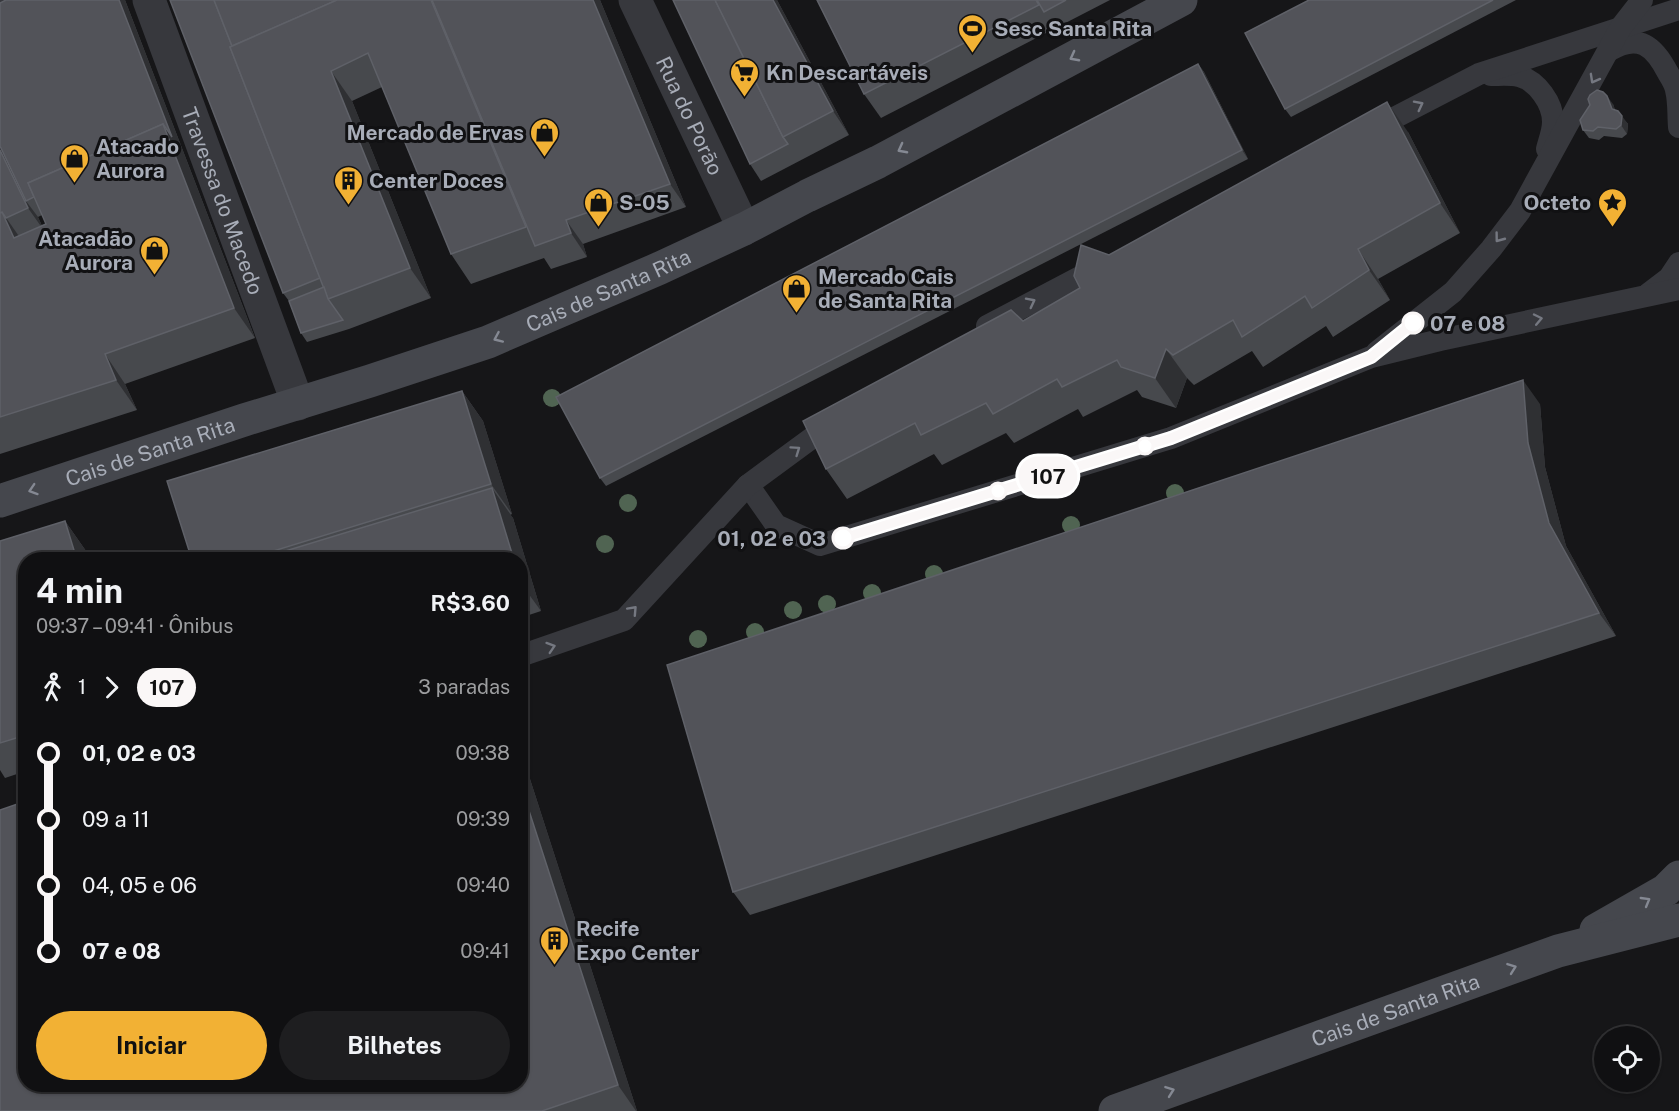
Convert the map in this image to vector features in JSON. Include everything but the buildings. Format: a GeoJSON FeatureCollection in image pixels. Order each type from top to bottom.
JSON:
{"type":"FeatureCollection","features":[{"type":"Feature","properties":{"kind":"main road","name":"Cais de Santa Rita"},"geometry":{"type":"LineString","coordinates":[[0,501],[488,342],[744,230],[807,196],[878,162],[1182,0]]}},
{"type":"Feature","properties":{"kind":"main road"},"geometry":{"type":"LineString","coordinates":[[1558,951],[1666,890],[1679,877]]}},
{"type":"Feature","properties":{"kind":"main road","name":"Cais de Santa Rita"},"geometry":{"type":"LineString","coordinates":[[1115,1111],[1558,951],[1679,920]]}},
{"type":"Feature","properties":{"kind":"street","name":"Travessa do Macedo"},"geometry":{"type":"LineString","coordinates":[[149,0],[298,404]]}},
{"type":"Feature","properties":{"kind":"street","name":"Rua do Porão"},"geometry":{"type":"LineString","coordinates":[[635,0],[744,230]]}},
{"type":"Feature","properties":{"kind":"lane"},"geometry":{"type":"LineString","coordinates":[[1348,141],[1479,74],[1622,27],[1645,9],[1662,0]]}},
{"type":"Feature","properties":{"kind":"lane"},"geometry":{"type":"LineString","coordinates":[[1645,9],[1679,9]]}},
{"type":"Feature","properties":{"kind":"lane"},"geometry":{"type":"LineString","coordinates":[[1371,357],[1453,292],[1491,249],[1520,211],[1622,27]]}},
{"type":"Feature","properties":{"kind":"lane"},"geometry":{"type":"LineString","coordinates":[[1610,51],[1630,41],[1645,44],[1660,57],[1676,89],[1679,127]]}},
{"type":"Feature","properties":{"kind":"lane"},"geometry":{"type":"LineString","coordinates":[[1479,74],[1518,75],[1533,81],[1543,95],[1551,112],[1553,123],[1542,171]]}},
{"type":"Feature","properties":{"kind":"lane"},"geometry":{"type":"LineString","coordinates":[[967,338],[1006,315],[1123,255]]}},
{"type":"Feature","properties":{"kind":"lane"},"geometry":{"type":"LineString","coordinates":[[1645,297],[1669,278],[1679,263]]}},
{"type":"Feature","properties":{"kind":"lane"},"geometry":{"type":"LineString","coordinates":[[748,485],[776,525],[820,545],[1171,438],[1371,357],[1679,289]]}},
{"type":"Feature","properties":{"kind":"lane"},"geometry":{"type":"LineString","coordinates":[[528,653],[624,620],[748,485],[855,407]]}},
{"type":"Feature","properties":{"kind":"bus line","name":"107"},"geometry":{"type":"LineString","coordinates":[[843,538],[1171,438],[1371,357],[1413,323]]}},
{"type":"Feature","properties":{"kind":"place","name":"Sesc Santa Rita"},"geometry":{"type":"Point","coordinates":[973,54]}},
{"type":"Feature","properties":{"kind":"place","name":"Kn Descartáveis"},"geometry":{"type":"Point","coordinates":[745,98]}},
{"type":"Feature","properties":{"kind":"place","name":"Mercado de Ervas"},"geometry":{"type":"Point","coordinates":[545,158]}},
{"type":"Feature","properties":{"kind":"place","name":"Atacado Aurora"},"geometry":{"type":"Point","coordinates":[75,184]}},
{"type":"Feature","properties":{"kind":"place","name":"Center Doces"},"geometry":{"type":"Point","coordinates":[348,206]}},
{"type":"Feature","properties":{"kind":"place","name":"S-05"},"geometry":{"type":"Point","coordinates":[598,228]}},
{"type":"Feature","properties":{"kind":"place","name":"Octeto"},"geometry":{"type":"Point","coordinates":[1612,228]}},
{"type":"Feature","properties":{"kind":"place","name":"Atacadão Aurora"},"geometry":{"type":"Point","coordinates":[154,276]}},
{"type":"Feature","properties":{"kind":"place","name":"Mercado Cais de Santa Rita"},"geometry":{"type":"Point","coordinates":[797,314]}},
{"type":"Feature","properties":{"kind":"place","name":"07 e 08"},"geometry":{"type":"Point","coordinates":[1413,323]}},
{"type":"Feature","properties":{"kind":"place","name":"01, 02 e 03"},"geometry":{"type":"Point","coordinates":[843,538]}},
{"type":"Feature","properties":{"kind":"place","name":"Recife Expo Center"},"geometry":{"type":"Point","coordinates":[555,966]}}]}
